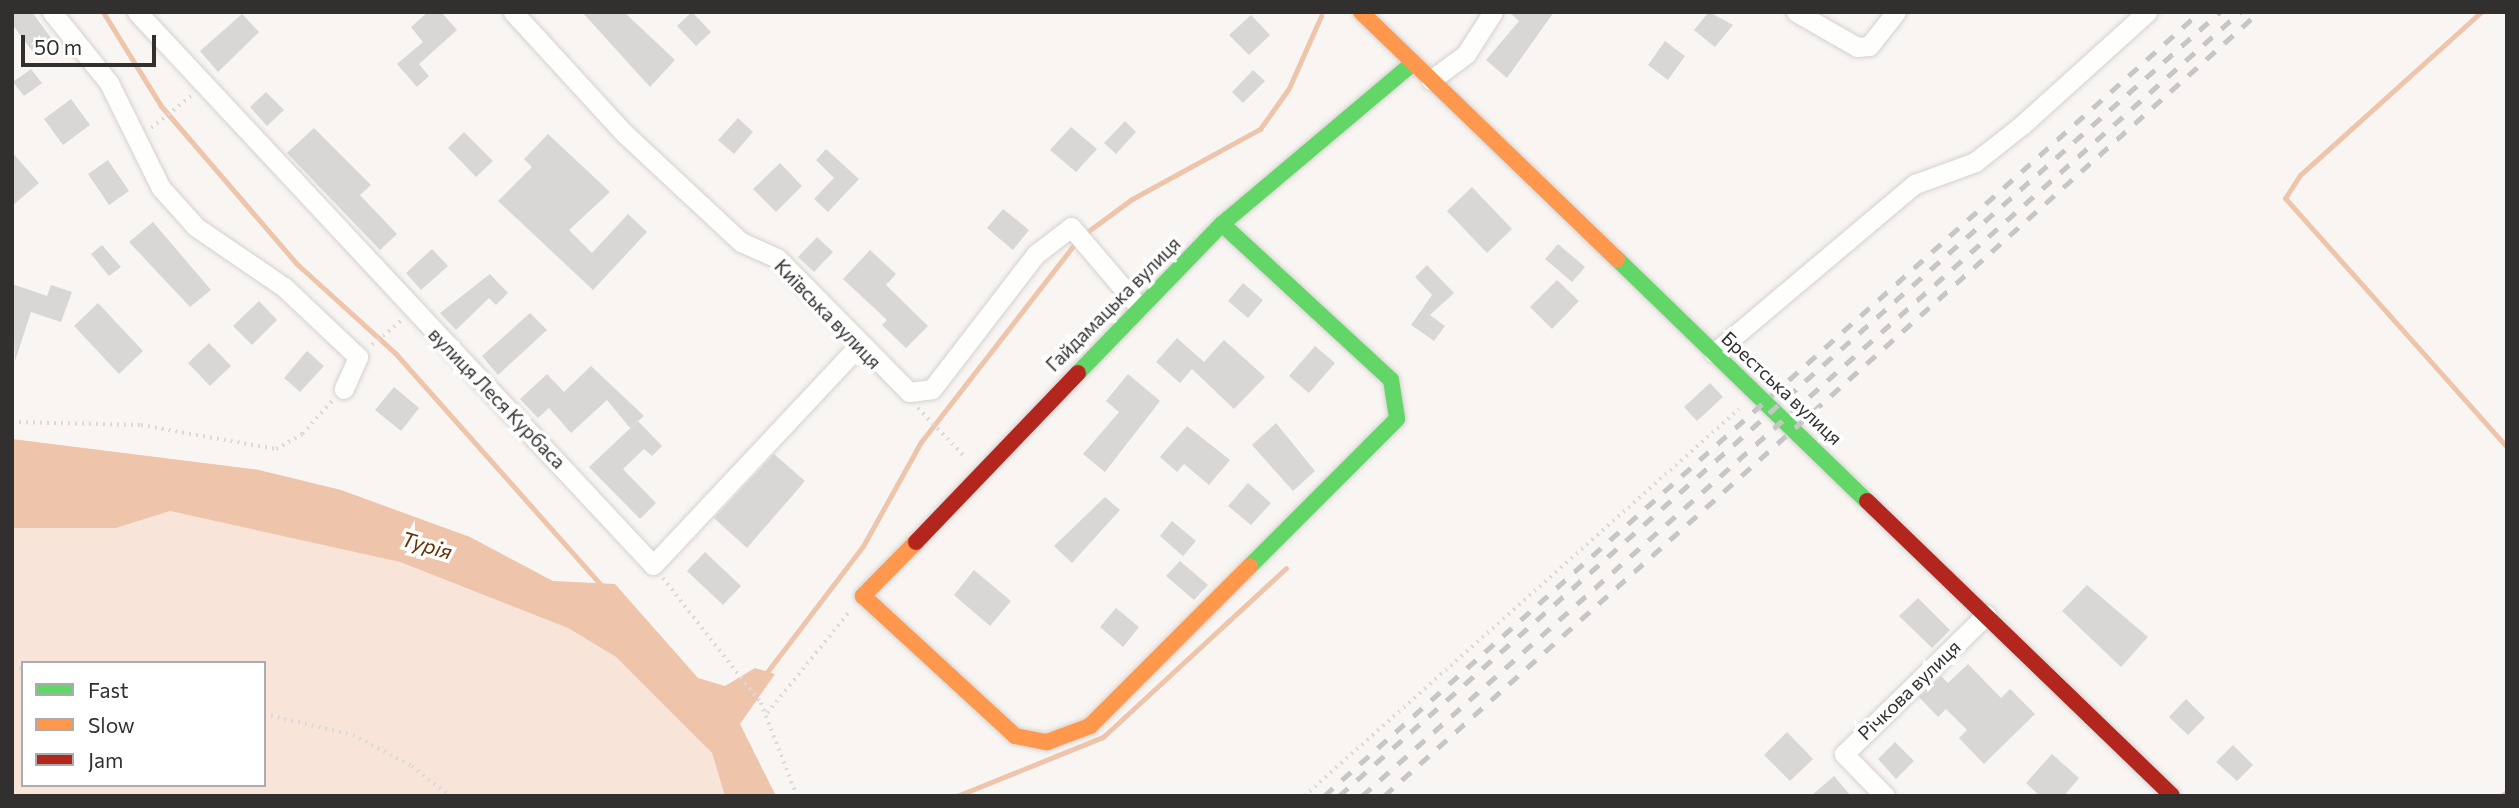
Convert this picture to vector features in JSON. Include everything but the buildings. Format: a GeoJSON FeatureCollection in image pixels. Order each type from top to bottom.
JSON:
{"type":"FeatureCollection","features":[{"type":"Feature","properties":{"kind":"street"},"geometry":{"type":"LineString","coordinates":[[52,12],[109,83],[161,188],[196,227],[284,286],[358,357],[344,389]]}},
{"type":"Feature","properties":{"kind":"street","name":"вулиця Леся Курбаса"},"geometry":{"type":"LineString","coordinates":[[137,12],[653,565]]}},
{"type":"Feature","properties":{"kind":"street","name":"Київська вулиця"},"geometry":{"type":"LineString","coordinates":[[513,12],[624,133],[741,242],[777,258],[858,347],[898,386],[909,392],[932,389],[1036,254],[1074,227],[1139,307]]}},
{"type":"Feature","properties":{"kind":"street","name":"Брестська вулиця"},"geometry":{"type":"LineString","coordinates":[[1361,12],[1714,353],[1759,391],[2172,796]]}},
{"type":"Feature","properties":{"kind":"street"},"geometry":{"type":"LineString","coordinates":[[1431,80],[1466,54],[1493,12]]}},
{"type":"Feature","properties":{"kind":"street"},"geometry":{"type":"LineString","coordinates":[[1796,12],[1857,47],[1869,46],[1896,12]]}},
{"type":"Feature","properties":{"kind":"street"},"geometry":{"type":"LineString","coordinates":[[1714,353],[1915,184],[1975,162],[2022,125],[2147,12]]}},
{"type":"Feature","properties":{"kind":"street","name":"Гайдамацька вулиця"},"geometry":{"type":"LineString","coordinates":[[863,596],[1222,224],[1413,63]]}},
{"type":"Feature","properties":{"kind":"street"},"geometry":{"type":"LineString","coordinates":[[863,596],[1015,736],[1047,743],[1090,726],[1375,447],[1397,419],[1391,380],[1222,224]]}},
{"type":"Feature","properties":{"kind":"street"},"geometry":{"type":"LineString","coordinates":[[653,565],[858,347]]}},
{"type":"Feature","properties":{"kind":"street","name":"Річкова вулиця"},"geometry":{"type":"LineString","coordinates":[[1885,796],[1844,754],[1986,615]]}},
{"type":"Feature","properties":{"kind":"path"},"geometry":{"type":"LineString","coordinates":[[156,124],[183,102]]}},
{"type":"Feature","properties":{"kind":"path"},"geometry":{"type":"LineString","coordinates":[[371,346],[393,328]]}},
{"type":"Feature","properties":{"kind":"path"},"geometry":{"type":"LineString","coordinates":[[12,422],[141,425],[276,449],[302,434],[344,389]]}},
{"type":"Feature","properties":{"kind":"path"},"geometry":{"type":"LineString","coordinates":[[1304,796],[1759,391]]}},
{"type":"Feature","properties":{"kind":"path"},"geometry":{"type":"LineString","coordinates":[[928,419],[981,471]]}},
{"type":"Feature","properties":{"kind":"path"},"geometry":{"type":"LineString","coordinates":[[653,565],[761,703],[797,796]]}},
{"type":"Feature","properties":{"kind":"path"},"geometry":{"type":"LineString","coordinates":[[767,713],[863,596]]}},
{"type":"Feature","properties":{"kind":"path"},"geometry":{"type":"LineString","coordinates":[[266,714],[353,735],[412,766],[450,796]]}},
{"type":"Feature","properties":{"kind":"shaded area"},"geometry":{"type":"Polygon","coordinates":[[[170,511],[400,562],[568,628],[616,657],[688,724],[712,753],[725,796],[12,796],[12,528],[116,528],[170,511]]]}},
{"type":"Feature","properties":{"kind":"water","name":"Турія"},"geometry":{"type":"Polygon","coordinates":[[[12,439],[259,470],[341,490],[470,537],[553,581],[615,584],[698,678],[725,686],[755,668],[775,674],[740,724],[776,796],[725,796],[712,753],[616,657],[568,628],[400,562],[170,511],[116,528],[12,528],[12,439]]]}},
{"type":"Feature","properties":{"kind":"waterway"},"geometry":{"type":"LineString","coordinates":[[103,12],[161,106],[298,265],[396,354],[604,588]]}},
{"type":"Feature","properties":{"kind":"waterway"},"geometry":{"type":"LineString","coordinates":[[2481,12],[2300,175],[2285,198],[2507,447]]}},
{"type":"Feature","properties":{"kind":"waterway"},"geometry":{"type":"LineString","coordinates":[[1083,235],[1132,199],[1260,129],[1289,88],[1321,16]]}},
{"type":"Feature","properties":{"kind":"waterway"},"geometry":{"type":"LineString","coordinates":[[764,676],[863,546],[921,442],[1076,242]]}},
{"type":"Feature","properties":{"kind":"waterway"},"geometry":{"type":"LineString","coordinates":[[957,796],[1103,737],[1286,568]]}},
{"type":"Feature","properties":{"kind":"waterway"},"geometry":{"type":"LineString","coordinates":[[2502,796],[2507,791]]}},
{"type":"Feature","properties":{"kind":"railway"},"geometry":{"type":"LineString","coordinates":[[1324,796],[2200,12]]}},
{"type":"Feature","properties":{"kind":"railway"},"geometry":{"type":"LineString","coordinates":[[1339,796],[2220,12]]}},
{"type":"Feature","properties":{"kind":"railway"},"geometry":{"type":"LineString","coordinates":[[1362,796],[2240,12]]}},
{"type":"Feature","properties":{"kind":"railway"},"geometry":{"type":"LineString","coordinates":[[1384,796],[2259,12]]}},
{"type":"Feature","properties":{"kind":"traffic: fast"},"geometry":{"type":"LineString","coordinates":[[1078,373],[1222,224],[1413,63]]}},
{"type":"Feature","properties":{"kind":"traffic: fast"},"geometry":{"type":"LineString","coordinates":[[1222,224],[1391,380],[1397,419],[1250,566]]}},
{"type":"Feature","properties":{"kind":"traffic: fast"},"geometry":{"type":"LineString","coordinates":[[1617,259],[1867,501]]}},
{"type":"Feature","properties":{"kind":"traffic: slow"},"geometry":{"type":"LineString","coordinates":[[1361,12],[1617,259]]}},
{"type":"Feature","properties":{"kind":"traffic: slow"},"geometry":{"type":"LineString","coordinates":[[916,542],[863,596],[1015,736],[1047,742],[1090,726],[1250,566]]}},
{"type":"Feature","properties":{"kind":"traffic: jam"},"geometry":{"type":"LineString","coordinates":[[916,542],[1078,373]]}},
{"type":"Feature","properties":{"kind":"traffic: jam"},"geometry":{"type":"LineString","coordinates":[[1867,501],[2172,796]]}}]}
